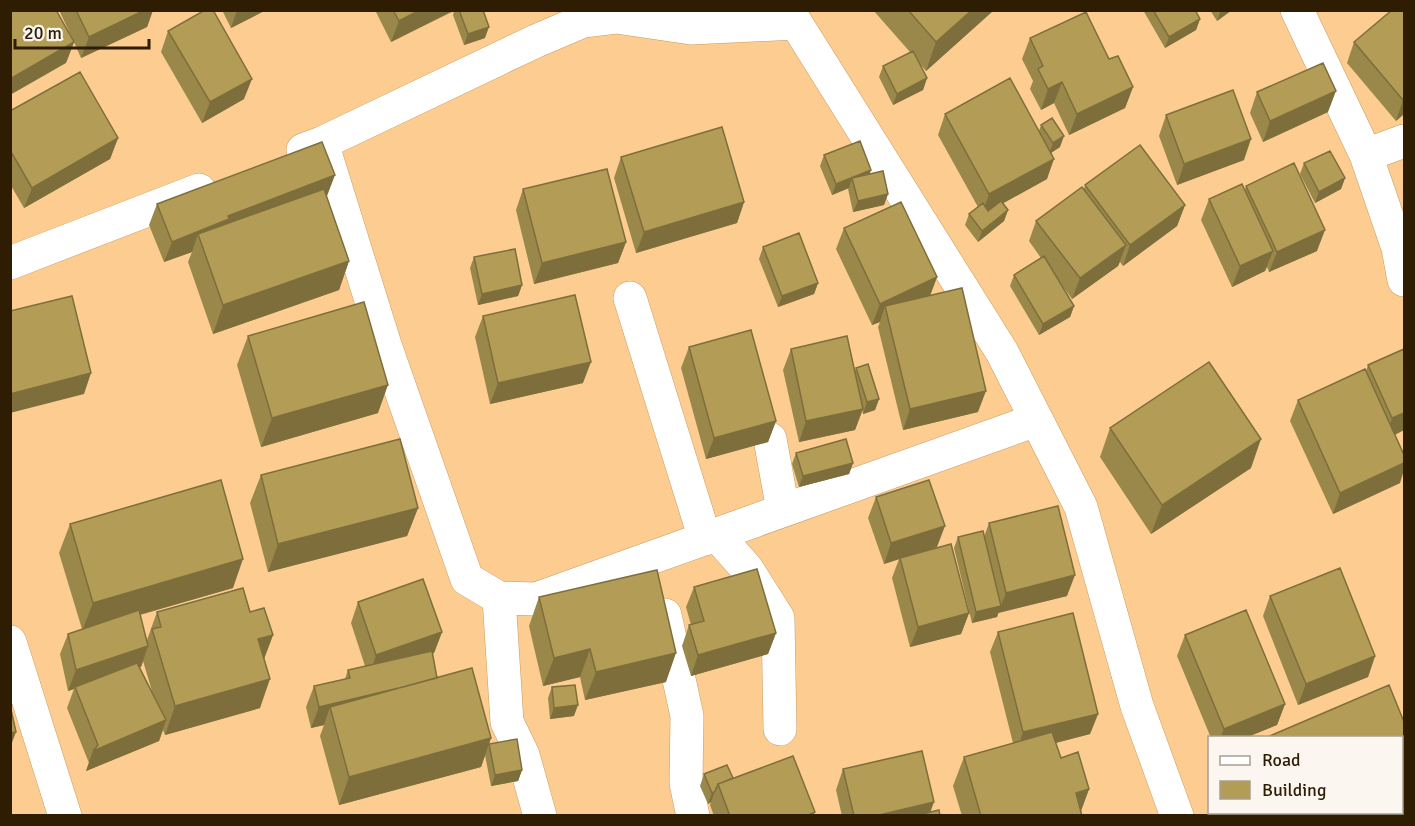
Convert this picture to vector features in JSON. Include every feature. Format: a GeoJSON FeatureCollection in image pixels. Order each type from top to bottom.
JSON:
{"type":"FeatureCollection","features":[{"type":"Feature","properties":{"kind":"street"},"geometry":{"type":"LineString","coordinates":[[1297,10],[1366,154],[1398,248],[1404,280]]}},
{"type":"Feature","properties":{"kind":"street"},"geometry":{"type":"LineString","coordinates":[[278,160],[322,143],[583,21],[616,17],[691,28],[791,17],[1002,352],[1081,507],[1137,706],[1177,816]]}},
{"type":"Feature","properties":{"kind":"street"},"geometry":{"type":"LineString","coordinates":[[1366,154],[1404,141]]}},
{"type":"Feature","properties":{"kind":"street"},"geometry":{"type":"LineString","coordinates":[[322,143],[385,345],[467,579],[499,598],[536,599],[1036,420]]}},
{"type":"Feature","properties":{"kind":"street"},"geometry":{"type":"LineString","coordinates":[[10,263],[222,181]]}},
{"type":"Feature","properties":{"kind":"street"},"geometry":{"type":"LineString","coordinates":[[630,298],[710,536],[747,569],[778,618],[780,729]]}},
{"type":"Feature","properties":{"kind":"street"},"geometry":{"type":"LineString","coordinates":[[770,439],[783,510]]}},
{"type":"Feature","properties":{"kind":"street"},"geometry":{"type":"LineString","coordinates":[[625,567],[660,589],[687,716],[686,783],[693,816]]}},
{"type":"Feature","properties":{"kind":"street"},"geometry":{"type":"LineString","coordinates":[[499,598],[507,722],[523,755],[540,816]]}},
{"type":"Feature","properties":{"kind":"street"},"geometry":{"type":"LineString","coordinates":[[10,642],[65,816]]}},
{"type":"Feature","properties":{"kind":"building"},"geometry":{"type":"Polygon","coordinates":[[[10,10],[56,10],[74,42],[10,79],[10,10]]]}},
{"type":"Feature","properties":{"kind":"building"},"geometry":{"type":"Polygon","coordinates":[[[76,10],[145,10],[89,37],[76,10]]]}},
{"type":"Feature","properties":{"kind":"building"},"geometry":{"type":"Polygon","coordinates":[[[205,10],[213,10],[252,79],[210,102],[168,31],[205,10]]]}},
{"type":"Feature","properties":{"kind":"building"},"geometry":{"type":"Polygon","coordinates":[[[393,10],[420,10],[399,21],[393,10]]]}},
{"type":"Feature","properties":{"kind":"building"},"geometry":{"type":"Polygon","coordinates":[[[459,10],[483,10],[489,27],[468,34],[459,10]]]}},
{"type":"Feature","properties":{"kind":"building"},"geometry":{"type":"Polygon","coordinates":[[[908,10],[972,10],[936,42],[908,10]]]}},
{"type":"Feature","properties":{"kind":"building"},"geometry":{"type":"Polygon","coordinates":[[[1153,10],[1195,10],[1200,19],[1169,37],[1153,10]]]}},
{"type":"Feature","properties":{"kind":"building"},"geometry":{"type":"Polygon","coordinates":[[[1392,10],[1404,10],[1404,100],[1354,42],[1392,10]]]}},
{"type":"Feature","properties":{"kind":"building"},"geometry":{"type":"Polygon","coordinates":[[[1086,12],[1109,59],[1118,56],[1133,87],[1077,114],[1062,82],[1048,89],[1038,69],[1043,66],[1030,38],[1086,12]]]}},
{"type":"Feature","properties":{"kind":"building"},"geometry":{"type":"Polygon","coordinates":[[[913,51],[927,78],[897,94],[883,66],[913,51]]]}},
{"type":"Feature","properties":{"kind":"building"},"geometry":{"type":"Polygon","coordinates":[[[1323,63],[1336,91],[1270,121],[1257,92],[1323,63]]]}},
{"type":"Feature","properties":{"kind":"building"},"geometry":{"type":"Polygon","coordinates":[[[80,72],[118,138],[32,188],[10,150],[10,111],[80,72]]]}},
{"type":"Feature","properties":{"kind":"building"},"geometry":{"type":"Polygon","coordinates":[[[1010,78],[1054,159],[989,194],[945,114],[1010,78]]]}},
{"type":"Feature","properties":{"kind":"building"},"geometry":{"type":"Polygon","coordinates":[[[1233,90],[1251,139],[1184,164],[1166,115],[1233,90]]]}},
{"type":"Feature","properties":{"kind":"building"},"geometry":{"type":"Polygon","coordinates":[[[1052,118],[1064,136],[1053,143],[1041,125],[1052,118]]]}},
{"type":"Feature","properties":{"kind":"building"},"geometry":{"type":"Polygon","coordinates":[[[722,127],[744,202],[644,232],[621,157],[722,127]]]}},
{"type":"Feature","properties":{"kind":"building"},"geometry":{"type":"Polygon","coordinates":[[[860,141],[871,170],[836,184],[824,155],[860,141]]]}},
{"type":"Feature","properties":{"kind":"building"},"geometry":{"type":"Polygon","coordinates":[[[322,142],[335,175],[228,216],[229,219],[172,242],[157,204],[322,142]]]}},
{"type":"Feature","properties":{"kind":"building"},"geometry":{"type":"Polygon","coordinates":[[[1140,145],[1185,205],[1130,245],[1085,185],[1140,145]]]}},
{"type":"Feature","properties":{"kind":"building"},"geometry":{"type":"Polygon","coordinates":[[[1330,151],[1345,178],[1319,192],[1304,163],[1330,151]]]}},
{"type":"Feature","properties":{"kind":"building"},"geometry":{"type":"Polygon","coordinates":[[[1294,163],[1325,230],[1277,252],[1246,186],[1294,163]]]}},
{"type":"Feature","properties":{"kind":"building"},"geometry":{"type":"Polygon","coordinates":[[[607,169],[626,242],[542,263],[523,189],[607,169]]]}},
{"type":"Feature","properties":{"kind":"building"},"geometry":{"type":"Polygon","coordinates":[[[883,171],[888,194],[858,201],[852,178],[883,171]]]}},
{"type":"Feature","properties":{"kind":"building"},"geometry":{"type":"Polygon","coordinates":[[[1242,184],[1273,251],[1240,266],[1209,199],[1242,184]]]}},
{"type":"Feature","properties":{"kind":"building"},"geometry":{"type":"Polygon","coordinates":[[[1082,187],[1126,245],[1080,278],[1036,221],[1082,187]]]}},
{"type":"Feature","properties":{"kind":"building"},"geometry":{"type":"Polygon","coordinates":[[[324,189],[349,261],[223,305],[198,234],[324,189]]]}},
{"type":"Feature","properties":{"kind":"building"},"geometry":{"type":"Polygon","coordinates":[[[1001,201],[1008,210],[982,231],[969,214],[983,203],[988,211],[1001,201]]]}},
{"type":"Feature","properties":{"kind":"building"},"geometry":{"type":"Polygon","coordinates":[[[901,202],[937,277],[880,304],[844,228],[901,202]]]}},
{"type":"Feature","properties":{"kind":"building"},"geometry":{"type":"Polygon","coordinates":[[[799,233],[818,283],[782,296],[763,247],[799,233]]]}},
{"type":"Feature","properties":{"kind":"building"},"geometry":{"type":"Polygon","coordinates":[[[515,249],[522,285],[482,294],[474,257],[515,249]]]}},
{"type":"Feature","properties":{"kind":"building"},"geometry":{"type":"Polygon","coordinates":[[[1044,256],[1074,306],[1043,324],[1014,275],[1044,256]]]}},
{"type":"Feature","properties":{"kind":"building"},"geometry":{"type":"Polygon","coordinates":[[[962,288],[986,391],[910,409],[885,306],[962,288]]]}},
{"type":"Feature","properties":{"kind":"building"},"geometry":{"type":"Polygon","coordinates":[[[575,295],[591,362],[498,383],[483,316],[575,295]]]}},
{"type":"Feature","properties":{"kind":"building"},"geometry":{"type":"Polygon","coordinates":[[[72,296],[91,373],[10,394],[10,311],[72,296]]]}},
{"type":"Feature","properties":{"kind":"building"},"geometry":{"type":"Polygon","coordinates":[[[364,302],[388,385],[272,418],[248,336],[364,302]]]}},
{"type":"Feature","properties":{"kind":"building"},"geometry":{"type":"Polygon","coordinates":[[[751,330],[776,421],[714,438],[689,347],[751,330]]]}},
{"type":"Feature","properties":{"kind":"building"},"geometry":{"type":"Polygon","coordinates":[[[847,336],[863,409],[806,421],[791,349],[847,336]]]}},
{"type":"Feature","properties":{"kind":"building"},"geometry":{"type":"Polygon","coordinates":[[[1404,349],[1404,413],[1392,418],[1368,365],[1404,349]]]}},
{"type":"Feature","properties":{"kind":"building"},"geometry":{"type":"Polygon","coordinates":[[[1209,362],[1261,439],[1162,505],[1110,428],[1209,362]]]}},
{"type":"Feature","properties":{"kind":"building"},"geometry":{"type":"Polygon","coordinates":[[[868,364],[879,399],[867,402],[856,368],[868,364]]]}},
{"type":"Feature","properties":{"kind":"building"},"geometry":{"type":"Polygon","coordinates":[[[1365,369],[1404,455],[1404,463],[1340,493],[1298,400],[1365,369]]]}},
{"type":"Feature","properties":{"kind":"building"},"geometry":{"type":"Polygon","coordinates":[[[400,439],[418,508],[278,544],[261,475],[400,439]]]}},
{"type":"Feature","properties":{"kind":"building"},"geometry":{"type":"Polygon","coordinates":[[[846,439],[853,463],[803,476],[796,453],[846,439]]]}},
{"type":"Feature","properties":{"kind":"building"},"geometry":{"type":"Polygon","coordinates":[[[221,480],[243,559],[93,603],[70,524],[221,480]]]}},
{"type":"Feature","properties":{"kind":"building"},"geometry":{"type":"Polygon","coordinates":[[[929,480],[945,526],[891,543],[876,497],[929,480]]]}},
{"type":"Feature","properties":{"kind":"building"},"geometry":{"type":"Polygon","coordinates":[[[1058,506],[1075,575],[1006,593],[989,523],[1058,506]]]}},
{"type":"Feature","properties":{"kind":"building"},"geometry":{"type":"Polygon","coordinates":[[[983,531],[1001,606],[976,612],[958,537],[983,531]]]}},
{"type":"Feature","properties":{"kind":"building"},"geometry":{"type":"Polygon","coordinates":[[[951,544],[969,613],[918,627],[900,558],[951,544]]]}},
{"type":"Feature","properties":{"kind":"building"},"geometry":{"type":"Polygon","coordinates":[[[1340,568],[1375,656],[1306,684],[1270,596],[1340,568]]]}},
{"type":"Feature","properties":{"kind":"building"},"geometry":{"type":"Polygon","coordinates":[[[757,569],[776,633],[698,655],[689,625],[704,621],[694,587],[757,569]]]}},
{"type":"Feature","properties":{"kind":"building"},"geometry":{"type":"Polygon","coordinates":[[[657,570],[676,653],[596,672],[590,649],[554,658],[539,597],[657,570]]]}},
{"type":"Feature","properties":{"kind":"building"},"geometry":{"type":"Polygon","coordinates":[[[423,579],[442,632],[376,655],[358,602],[423,579]]]}},
{"type":"Feature","properties":{"kind":"building"},"geometry":{"type":"Polygon","coordinates":[[[243,588],[250,612],[264,608],[273,635],[258,639],[270,679],[175,706],[152,629],[161,627],[157,612],[243,588]]]}},
{"type":"Feature","properties":{"kind":"building"},"geometry":{"type":"Polygon","coordinates":[[[139,610],[148,646],[76,670],[68,634],[139,610]]]}},
{"type":"Feature","properties":{"kind":"building"},"geometry":{"type":"Polygon","coordinates":[[[1246,610],[1285,704],[1224,729],[1185,635],[1246,610]]]}},
{"type":"Feature","properties":{"kind":"building"},"geometry":{"type":"Polygon","coordinates":[[[1073,613],[1098,714],[1023,732],[998,632],[1073,613]]]}},
{"type":"Feature","properties":{"kind":"building"},"geometry":{"type":"Polygon","coordinates":[[[432,651],[437,678],[319,707],[314,686],[350,678],[348,670],[432,651]]]}},
{"type":"Feature","properties":{"kind":"building"},"geometry":{"type":"Polygon","coordinates":[[[137,663],[166,720],[93,751],[98,745],[75,687],[137,663]]]}},
{"type":"Feature","properties":{"kind":"building"},"geometry":{"type":"Polygon","coordinates":[[[472,668],[491,738],[349,777],[330,707],[472,668]]]}},
{"type":"Feature","properties":{"kind":"building"},"geometry":{"type":"Polygon","coordinates":[[[575,685],[578,705],[554,708],[552,687],[575,685]]]}},
{"type":"Feature","properties":{"kind":"building"},"geometry":{"type":"Polygon","coordinates":[[[1389,685],[1404,722],[1404,761],[1403,736],[1270,736],[1389,685]]]}},
{"type":"Feature","properties":{"kind":"building"},"geometry":{"type":"Polygon","coordinates":[[[10,705],[16,732],[10,733],[10,705]]]}},
{"type":"Feature","properties":{"kind":"building"},"geometry":{"type":"Polygon","coordinates":[[[1052,732],[1061,758],[1078,752],[1089,789],[1076,793],[1082,816],[981,816],[964,757],[1052,732]]]}},
{"type":"Feature","properties":{"kind":"building"},"geometry":{"type":"Polygon","coordinates":[[[517,739],[522,770],[495,775],[489,744],[517,739]]]}},
{"type":"Feature","properties":{"kind":"building"},"geometry":{"type":"Polygon","coordinates":[[[922,751],[934,802],[875,816],[854,816],[843,769],[922,751]]]}},
{"type":"Feature","properties":{"kind":"building"},"geometry":{"type":"Polygon","coordinates":[[[793,756],[815,812],[806,816],[730,816],[718,784],[793,756]]]}},
{"type":"Feature","properties":{"kind":"building"},"geometry":{"type":"Polygon","coordinates":[[[727,765],[733,778],[718,784],[712,793],[704,774],[727,765]]]}},
{"type":"Feature","properties":{"kind":"building"},"geometry":{"type":"Polygon","coordinates":[[[939,810],[940,816],[914,816],[939,810]]]}}]}
